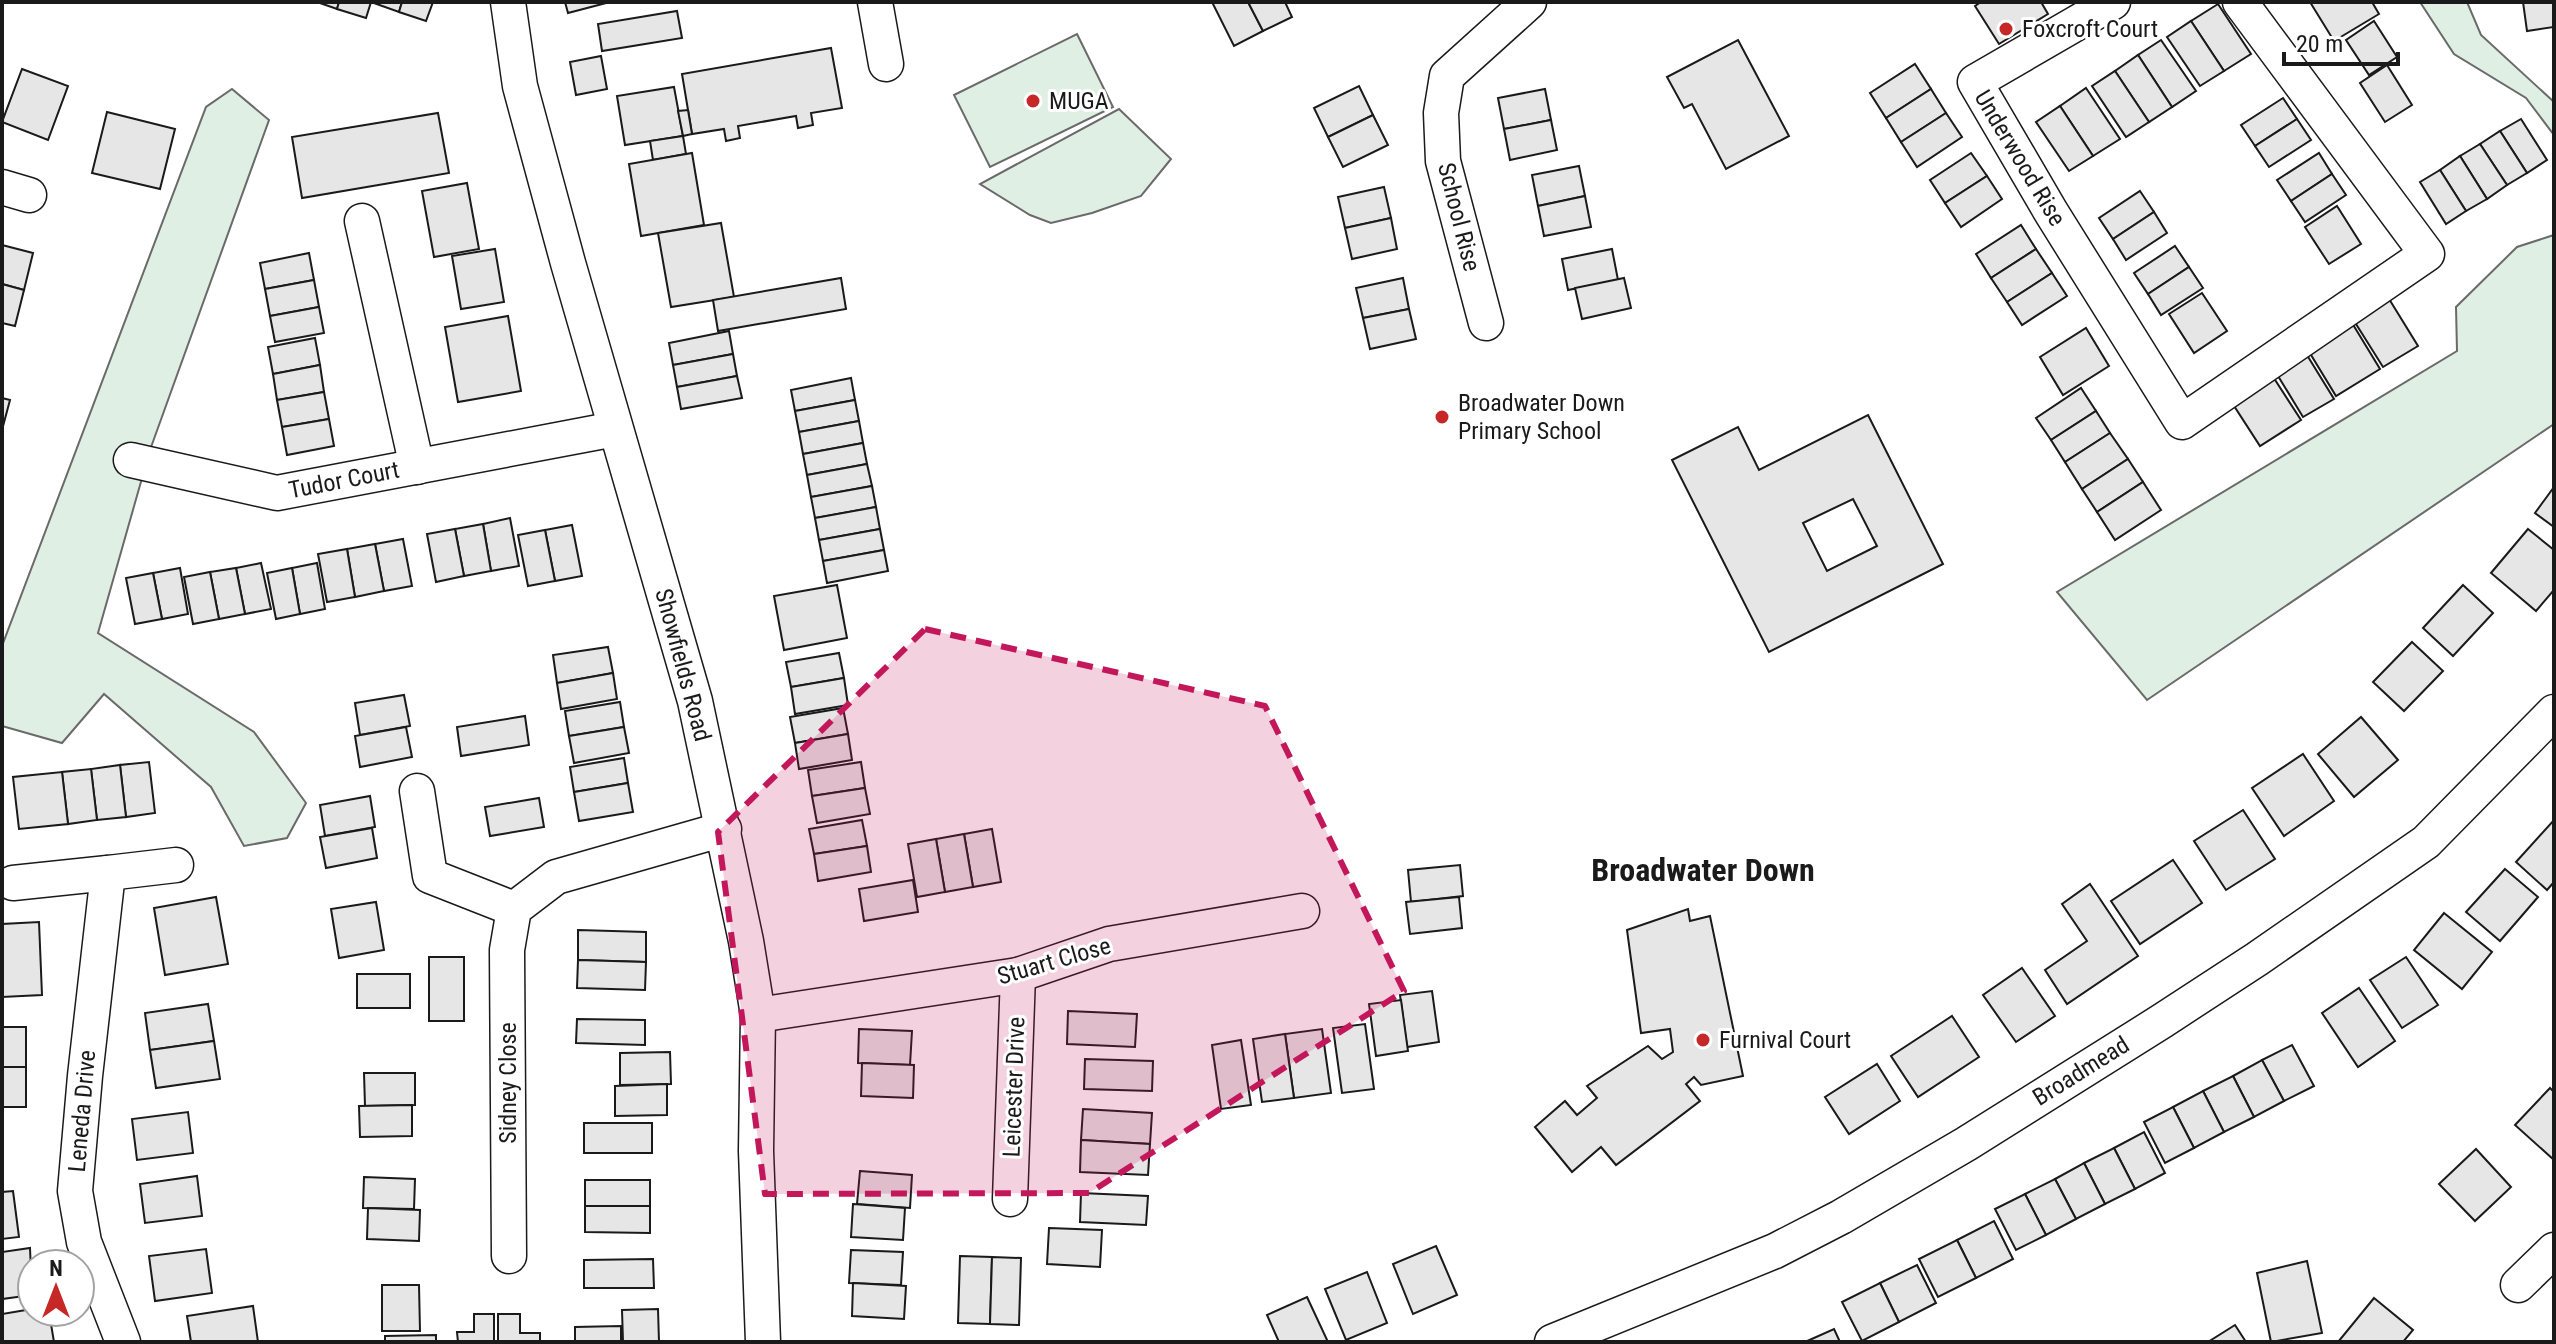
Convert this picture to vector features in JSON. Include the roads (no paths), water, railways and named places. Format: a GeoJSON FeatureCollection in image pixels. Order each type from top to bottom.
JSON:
{"type":"FeatureCollection","features":[{"type":"Feature","properties":{"kind":"street","name":"Showfields Road"},"geometry":{"type":"LineString","coordinates":[[508,2],[520,86],[615,429],[695,701],[724,829],[758,1015],[756,1151],[763,1342]]}},
{"type":"Feature","properties":{"kind":"street"},"geometry":{"type":"LineString","coordinates":[[875,2],[886,64]]}},
{"type":"Feature","properties":{"kind":"street","name":"School Rise"},"geometry":{"type":"LineString","coordinates":[[1486,323],[1443,161],[1441,113],[1447,76],[1529,2]]}},
{"type":"Feature","properties":{"kind":"street","name":"Underwood Rise"},"geometry":{"type":"LineString","coordinates":[[2097,6],[1975,82],[2182,422],[2427,254],[2240,2]]}},
{"type":"Feature","properties":{"kind":"street","name":"Tudor Court"},"geometry":{"type":"LineString","coordinates":[[362,221],[417,467]]}},
{"type":"Feature","properties":{"kind":"street","name":"Tudor Court"},"geometry":{"type":"LineString","coordinates":[[131,460],[277,493],[615,429]]}},
{"type":"Feature","properties":{"kind":"street","name":"Broadmead"},"geometry":{"type":"LineString","coordinates":[[1552,1342],[1775,1251],[1854,1210],[2018,1111],[2257,959],[2426,842],[2554,712]]}},
{"type":"Feature","properties":{"kind":"street"},"geometry":{"type":"LineString","coordinates":[[417,791],[430,876],[514,909],[556,877],[724,829]]}},
{"type":"Feature","properties":{"kind":"street"},"geometry":{"type":"LineString","coordinates":[[13,883],[176,865]]}},
{"type":"Feature","properties":{"kind":"street","name":"Leneda Drive"},"geometry":{"type":"LineString","coordinates":[[108,873],[75,1191],[84,1242],[123,1342]]}},
{"type":"Feature","properties":{"kind":"street","name":"Sidney Close"},"geometry":{"type":"LineString","coordinates":[[509,1256],[507,950],[514,909]]}},
{"type":"Feature","properties":{"kind":"street","name":"Stuart Close"},"geometry":{"type":"LineString","coordinates":[[758,1015],[1018,975],[1109,944],[1302,911]]}},
{"type":"Feature","properties":{"kind":"street","name":"Leicester Drive"},"geometry":{"type":"LineString","coordinates":[[1010,1199],[1018,975]]}},
{"type":"Feature","properties":{"kind":"street"},"geometry":{"type":"LineString","coordinates":[[2518,1285],[2554,1250]]}},
{"type":"Feature","properties":{"kind":"place","name":"Foxcroft Court"},"geometry":{"type":"Point","coordinates":[2006,29]}},
{"type":"Feature","properties":{"kind":"place","name":"MUGA"},"geometry":{"type":"Point","coordinates":[1033,101]}},
{"type":"Feature","properties":{"kind":"place","name":"Broadwater Down Primary School"},"geometry":{"type":"Point","coordinates":[1442,417]}},
{"type":"Feature","properties":{"kind":"place","name":"Furnival Court"},"geometry":{"type":"Point","coordinates":[1703,1040]}},
{"type":"Feature","properties":{"kind":"district","name":"Broadwater Down"},"geometry":{"type":"Point","coordinates":[1703,870]}}]}
